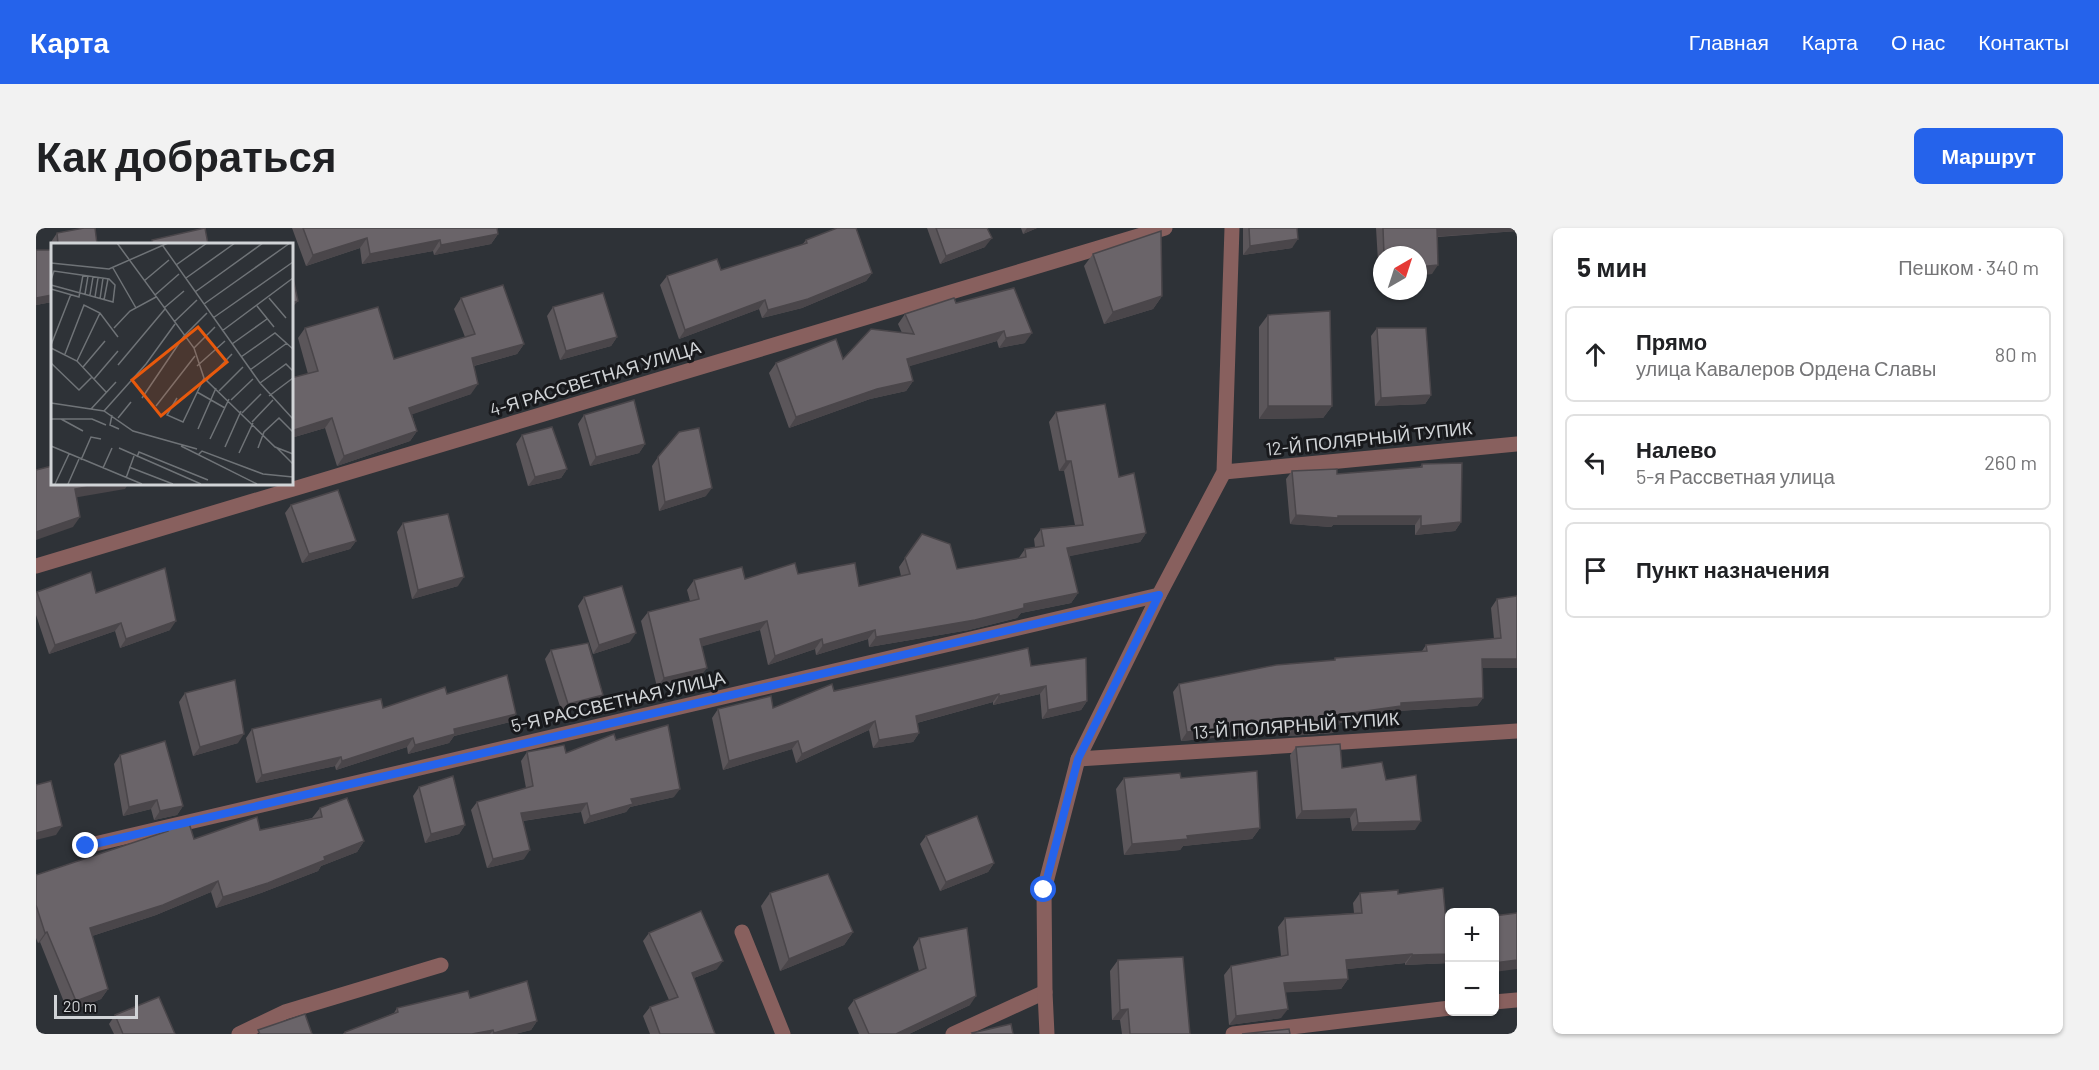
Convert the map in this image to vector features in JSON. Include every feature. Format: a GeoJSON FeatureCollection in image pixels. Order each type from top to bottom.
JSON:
{"type":"FeatureCollection","features":[{"type":"Feature","properties":{"kind":"street","name":"4-Я РАССВЕТНАЯ УЛИЦА"},"geometry":{"type":"LineString","coordinates":[[36,566],[1165,228]]}},
{"type":"Feature","properties":{"kind":"street"},"geometry":{"type":"LineString","coordinates":[[1047,1034],[1044,992],[1044,890],[1078,759],[1159,595],[1224,472],[1232,228]]}},
{"type":"Feature","properties":{"kind":"street","name":"12-Й ПОЛЯРНЫЙ ТУПИК"},"geometry":{"type":"LineString","coordinates":[[1224,472],[1517,444]]}},
{"type":"Feature","properties":{"kind":"street","name":"5-Я РАССВЕТНАЯ УЛИЦА"},"geometry":{"type":"LineString","coordinates":[[86,846],[1159,595]]}},
{"type":"Feature","properties":{"kind":"street","name":"13-Й ПОЛЯРНЫЙ ТУПИК"},"geometry":{"type":"LineString","coordinates":[[1078,759],[1517,730]]}},
{"type":"Feature","properties":{"kind":"street"},"geometry":{"type":"LineString","coordinates":[[742,932],[783,1034]]}},
{"type":"Feature","properties":{"kind":"street"},"geometry":{"type":"LineString","coordinates":[[239,1034],[285,1012],[441,965]]}},
{"type":"Feature","properties":{"kind":"street"},"geometry":{"type":"LineString","coordinates":[[952,1034],[1044,992]]}},
{"type":"Feature","properties":{"kind":"street"},"geometry":{"type":"LineString","coordinates":[[1499,1002],[1517,1000]]}},
{"type":"Feature","properties":{"kind":"street"},"geometry":{"type":"LineString","coordinates":[[1233,1034],[1445,1008]]}},
{"type":"Feature","properties":{"kind":"building"},"geometry":{"type":"Polygon","coordinates":[[[95,228],[97,243],[58,243],[57,233],[95,228]]]}},
{"type":"Feature","properties":{"kind":"building"},"geometry":{"type":"Polygon","coordinates":[[[205,228],[208,243],[153,243],[152,240],[205,228]]]}},
{"type":"Feature","properties":{"kind":"building"},"geometry":{"type":"Polygon","coordinates":[[[303,228],[497,228],[498,234],[441,245],[440,240],[370,254],[367,238],[313,255],[303,228]]]}},
{"type":"Feature","properties":{"kind":"building"},"geometry":{"type":"Polygon","coordinates":[[[837,228],[856,228],[872,273],[808,299],[768,310],[765,300],[685,330],[667,276],[717,259],[721,270],[807,243],[806,240],[837,228]]]}},
{"type":"Feature","properties":{"kind":"building"},"geometry":{"type":"Polygon","coordinates":[[[936,228],[987,228],[992,238],[946,256],[936,228]]]}},
{"type":"Feature","properties":{"kind":"building"},"geometry":{"type":"Polygon","coordinates":[[[1249,228],[1297,228],[1298,239],[1250,246],[1249,228]]]}},
{"type":"Feature","properties":{"kind":"building"},"geometry":{"type":"Polygon","coordinates":[[[1383,228],[1448,228],[1437,229],[1438,265],[1427,266],[1427,246],[1384,246],[1383,228]]]}},
{"type":"Feature","properties":{"kind":"building"},"geometry":{"type":"Polygon","coordinates":[[[1161,231],[1162,296],[1113,312],[1093,254],[1161,231]]]}},
{"type":"Feature","properties":{"kind":"building"},"geometry":{"type":"Polygon","coordinates":[[[36,250],[51,250],[51,295],[36,298],[36,250]]]}},
{"type":"Feature","properties":{"kind":"building"},"geometry":{"type":"Polygon","coordinates":[[[292,274],[298,301],[292,303],[292,274]]]}},
{"type":"Feature","properties":{"kind":"building"},"geometry":{"type":"Polygon","coordinates":[[[503,285],[524,344],[472,358],[478,384],[409,408],[417,431],[344,456],[332,418],[292,431],[292,378],[318,371],[305,328],[378,307],[394,359],[475,334],[461,298],[503,285]]]}},
{"type":"Feature","properties":{"kind":"building"},"geometry":{"type":"Polygon","coordinates":[[[1014,288],[1032,333],[1006,338],[1004,331],[907,359],[913,381],[877,389],[796,417],[776,363],[836,339],[843,359],[871,329],[914,334],[905,314],[954,298],[956,303],[1014,288]]]}},
{"type":"Feature","properties":{"kind":"building"},"geometry":{"type":"Polygon","coordinates":[[[603,293],[617,337],[566,351],[553,307],[603,293]]]}},
{"type":"Feature","properties":{"kind":"building"},"geometry":{"type":"Polygon","coordinates":[[[1330,311],[1332,406],[1268,406],[1268,315],[1330,311]]]}},
{"type":"Feature","properties":{"kind":"building"},"geometry":{"type":"Polygon","coordinates":[[[1377,328],[1426,328],[1431,395],[1381,398],[1377,328]]]}},
{"type":"Feature","properties":{"kind":"building"},"geometry":{"type":"Polygon","coordinates":[[[634,400],[645,444],[596,457],[584,415],[634,400]]]}},
{"type":"Feature","properties":{"kind":"building"},"geometry":{"type":"Polygon","coordinates":[[[1105,404],[1119,477],[1134,473],[1146,533],[1067,548],[1078,593],[1024,604],[1024,608],[975,620],[876,637],[875,630],[823,645],[822,639],[775,656],[767,621],[700,639],[707,668],[664,678],[648,612],[699,599],[694,580],[742,567],[745,579],[795,563],[798,574],[855,563],[859,586],[910,574],[905,558],[922,534],[950,544],[957,569],[1026,557],[1025,549],[1044,546],[1041,529],[1083,525],[1071,461],[1066,461],[1056,412],[1105,404]]]}},
{"type":"Feature","properties":{"kind":"building"},"geometry":{"type":"Polygon","coordinates":[[[552,427],[567,469],[535,477],[522,435],[552,427]]]}},
{"type":"Feature","properties":{"kind":"building"},"geometry":{"type":"Polygon","coordinates":[[[699,428],[712,488],[665,502],[658,457],[679,432],[699,428]]]}},
{"type":"Feature","properties":{"kind":"building"},"geometry":{"type":"Polygon","coordinates":[[[1462,463],[1461,522],[1421,526],[1421,516],[1338,516],[1338,518],[1296,515],[1292,471],[1337,469],[1337,474],[1422,467],[1422,464],[1462,463]]]}},
{"type":"Feature","properties":{"kind":"building"},"geometry":{"type":"Polygon","coordinates":[[[51,466],[51,484],[102,484],[75,489],[80,517],[36,532],[36,470],[51,466]]]}},
{"type":"Feature","properties":{"kind":"building"},"geometry":{"type":"Polygon","coordinates":[[[338,490],[356,541],[309,554],[291,505],[338,490]]]}},
{"type":"Feature","properties":{"kind":"building"},"geometry":{"type":"Polygon","coordinates":[[[448,514],[464,577],[418,590],[403,523],[448,514]]]}},
{"type":"Feature","properties":{"kind":"building"},"geometry":{"type":"Polygon","coordinates":[[[165,568],[176,621],[126,639],[121,623],[55,645],[37,592],[91,572],[96,593],[165,568]]]}},
{"type":"Feature","properties":{"kind":"building"},"geometry":{"type":"Polygon","coordinates":[[[622,586],[636,633],[599,645],[584,597],[622,586]]]}},
{"type":"Feature","properties":{"kind":"building"},"geometry":{"type":"Polygon","coordinates":[[[1517,596],[1517,659],[1482,659],[1483,698],[1401,703],[1401,706],[1338,715],[1339,724],[1294,727],[1294,723],[1250,724],[1250,726],[1187,732],[1179,684],[1276,665],[1427,651],[1426,645],[1501,638],[1497,599],[1517,596]]]}},
{"type":"Feature","properties":{"kind":"building"},"geometry":{"type":"Polygon","coordinates":[[[588,643],[603,695],[568,704],[551,650],[588,643]]]}},
{"type":"Feature","properties":{"kind":"building"},"geometry":{"type":"Polygon","coordinates":[[[1028,648],[1031,666],[1086,658],[1087,701],[1048,710],[1046,686],[999,696],[999,694],[916,716],[919,733],[879,740],[875,721],[802,754],[798,741],[729,761],[718,709],[771,696],[773,708],[832,684],[834,691],[1028,648]]]}},
{"type":"Feature","properties":{"kind":"building"},"geometry":{"type":"Polygon","coordinates":[[[507,675],[516,714],[454,729],[455,734],[415,745],[413,738],[342,761],[341,757],[262,775],[252,729],[381,699],[383,708],[445,687],[447,694],[507,675]]]}},
{"type":"Feature","properties":{"kind":"building"},"geometry":{"type":"Polygon","coordinates":[[[235,680],[244,734],[200,747],[185,693],[235,680]]]}},
{"type":"Feature","properties":{"kind":"building"},"geometry":{"type":"Polygon","coordinates":[[[668,725],[680,789],[631,799],[633,804],[590,816],[587,803],[521,813],[530,850],[493,859],[477,802],[533,786],[527,752],[564,745],[566,753],[614,734],[616,740],[668,725]]]}},
{"type":"Feature","properties":{"kind":"building"},"geometry":{"type":"Polygon","coordinates":[[[165,741],[183,806],[160,811],[157,800],[129,807],[120,755],[165,741]]]}},
{"type":"Feature","properties":{"kind":"building"},"geometry":{"type":"Polygon","coordinates":[[[1340,744],[1342,768],[1382,762],[1386,780],[1416,775],[1421,821],[1358,823],[1356,809],[1302,811],[1296,747],[1340,744]]]}},
{"type":"Feature","properties":{"kind":"building"},"geometry":{"type":"Polygon","coordinates":[[[1257,771],[1260,828],[1187,836],[1188,839],[1132,844],[1124,778],[1180,773],[1181,778],[1257,771]]]}},
{"type":"Feature","properties":{"kind":"building"},"geometry":{"type":"Polygon","coordinates":[[[453,776],[465,825],[431,834],[419,787],[453,776]]]}},
{"type":"Feature","properties":{"kind":"building"},"geometry":{"type":"Polygon","coordinates":[[[51,781],[62,826],[36,833],[36,785],[51,781]]]}},
{"type":"Feature","properties":{"kind":"building"},"geometry":{"type":"Polygon","coordinates":[[[347,798],[364,841],[268,883],[223,897],[218,881],[163,905],[90,928],[108,989],[76,1001],[47,932],[45,933],[36,905],[36,875],[168,831],[167,828],[189,823],[194,839],[257,817],[260,830],[322,817],[320,808],[347,798]]]}},
{"type":"Feature","properties":{"kind":"building"},"geometry":{"type":"Polygon","coordinates":[[[977,816],[994,863],[946,882],[926,836],[977,816]]]}},
{"type":"Feature","properties":{"kind":"building"},"geometry":{"type":"Polygon","coordinates":[[[828,874],[853,932],[789,959],[770,893],[828,874]]]}},
{"type":"Feature","properties":{"kind":"building"},"geometry":{"type":"Polygon","coordinates":[[[1443,888],[1445,954],[1412,954],[1346,960],[1348,979],[1284,983],[1288,1009],[1236,1016],[1231,966],[1288,955],[1285,918],[1362,913],[1360,893],[1398,890],[1398,894],[1443,888]]]}},
{"type":"Feature","properties":{"kind":"building"},"geometry":{"type":"Polygon","coordinates":[[[701,911],[723,961],[692,973],[715,1034],[660,1034],[650,1007],[678,997],[649,933],[701,911]]]}},
{"type":"Feature","properties":{"kind":"building"},"geometry":{"type":"Polygon","coordinates":[[[1517,913],[1517,960],[1499,962],[1499,915],[1517,913]]]}},
{"type":"Feature","properties":{"kind":"building"},"geometry":{"type":"Polygon","coordinates":[[[967,928],[976,996],[896,1034],[869,1034],[854,1000],[926,968],[919,938],[967,928]]]}},
{"type":"Feature","properties":{"kind":"building"},"geometry":{"type":"Polygon","coordinates":[[[1183,957],[1190,1034],[1130,1034],[1128,1009],[1120,1010],[1118,960],[1183,957]]]}},
{"type":"Feature","properties":{"kind":"building"},"geometry":{"type":"Polygon","coordinates":[[[527,981],[537,1021],[494,1033],[493,1030],[472,1034],[345,1034],[345,1032],[398,1012],[397,1008],[468,991],[470,998],[527,981]]]}},
{"type":"Feature","properties":{"kind":"building"},"geometry":{"type":"Polygon","coordinates":[[[159,997],[175,1034],[123,1034],[115,1015],[159,997]]]}},
{"type":"Feature","properties":{"kind":"building"},"geometry":{"type":"Polygon","coordinates":[[[305,1014],[312,1034],[260,1034],[258,1030],[305,1014]]]}},
{"type":"Feature","properties":{"kind":"building"},"geometry":{"type":"Polygon","coordinates":[[[1011,1024],[1013,1034],[972,1033],[1011,1024]]]}},
{"type":"Feature","properties":{"kind":"building"},"geometry":{"type":"Polygon","coordinates":[[[1289,1029],[1290,1034],[1242,1034],[1289,1029]]]}},
{"type":"Feature","properties":{"kind":"route"},"geometry":{"type":"LineString","coordinates":[[86,846],[1159,595],[1078,759],[1044,890]]}}]}
